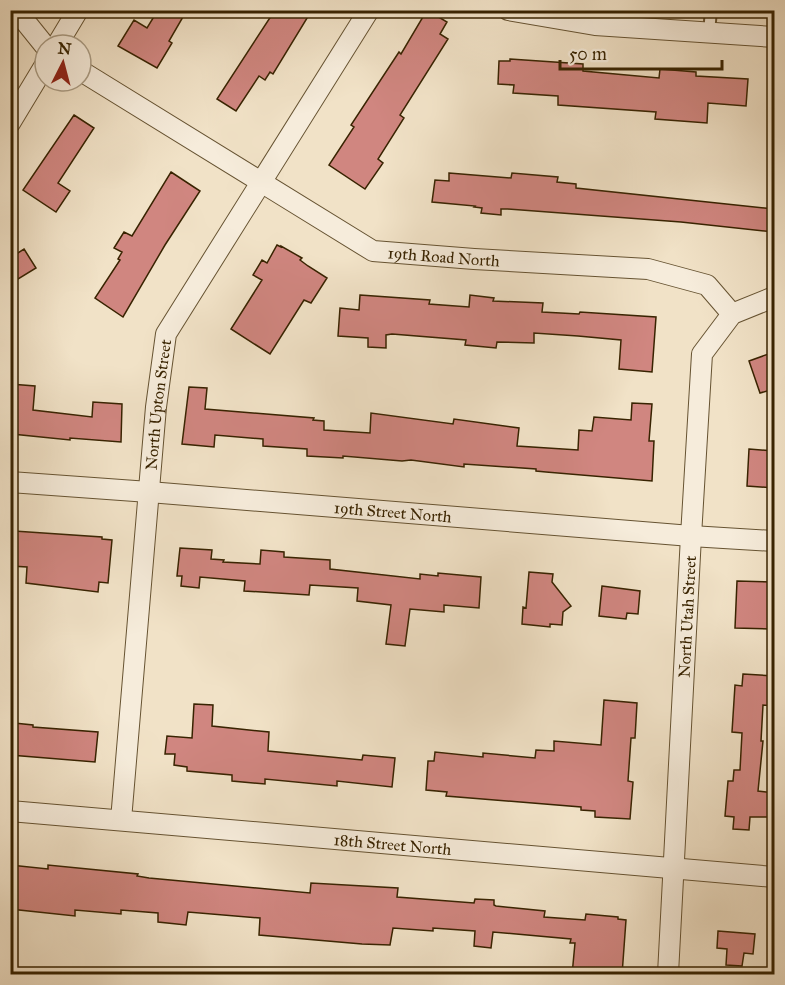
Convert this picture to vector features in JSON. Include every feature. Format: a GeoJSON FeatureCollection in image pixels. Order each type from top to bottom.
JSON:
{"type":"FeatureCollection","features":[{"type":"Feature","properties":{"kind":"street"},"geometry":{"type":"LineString","coordinates":[[15,10],[34,33]]}},
{"type":"Feature","properties":{"kind":"street"},"geometry":{"type":"LineString","coordinates":[[64,33],[78,10]]}},
{"type":"Feature","properties":{"kind":"street","name":"North Upton Street"},"geometry":{"type":"LineString","coordinates":[[121,820],[156,407],[166,334],[369,10]]}},
{"type":"Feature","properties":{"kind":"street"},"geometry":{"type":"LineString","coordinates":[[508,10],[595,25],[774,37]]}},
{"type":"Feature","properties":{"kind":"street","name":"19th Road North"},"geometry":{"type":"LineString","coordinates":[[93,78],[374,251],[648,269],[707,285],[732,314]]}},
{"type":"Feature","properties":{"kind":"street"},"geometry":{"type":"LineString","coordinates":[[10,123],[33,85]]}},
{"type":"Feature","properties":{"kind":"street"},"geometry":{"type":"LineString","coordinates":[[732,314],[774,297]]}},
{"type":"Feature","properties":{"kind":"street","name":"North Utah Street"},"geometry":{"type":"LineString","coordinates":[[668,975],[702,354],[732,314]]}},
{"type":"Feature","properties":{"kind":"street","name":"19th Street North"},"geometry":{"type":"LineString","coordinates":[[10,482],[774,541]]}},
{"type":"Feature","properties":{"kind":"street","name":"18th Street North"},"geometry":{"type":"LineString","coordinates":[[10,811],[774,877]]}},
{"type":"Feature","properties":{"kind":"lane"},"geometry":{"type":"LineString","coordinates":[[709,33],[711,10]]}},
{"type":"Feature","properties":{"kind":"building"},"geometry":{"type":"Polygon","coordinates":[[[158,10],[187,10],[169,41],[172,43],[157,68],[118,46],[134,20],[147,28],[158,10]]]}},
{"type":"Feature","properties":{"kind":"building"},"geometry":{"type":"Polygon","coordinates":[[[275,10],[312,10],[273,74],[270,72],[265,80],[259,76],[236,111],[217,99],[275,10]]]}},
{"type":"Feature","properties":{"kind":"building"},"geometry":{"type":"Polygon","coordinates":[[[427,10],[447,22],[440,34],[448,39],[400,115],[404,118],[378,159],[383,163],[365,189],[329,165],[354,127],[351,125],[399,52],[401,54],[427,10]]]}},
{"type":"Feature","properties":{"kind":"building"},"geometry":{"type":"Polygon","coordinates":[[[510,59],[583,64],[583,71],[659,78],[660,69],[696,72],[696,76],[748,79],[746,106],[708,103],[707,123],[655,119],[656,112],[558,105],[558,96],[513,93],[514,85],[498,84],[499,61],[510,61],[510,59]]]}},
{"type":"Feature","properties":{"kind":"building"},"geometry":{"type":"Polygon","coordinates":[[[74,115],[94,128],[58,183],[70,191],[56,212],[23,190],[74,115]]]}},
{"type":"Feature","properties":{"kind":"building"},"geometry":{"type":"Polygon","coordinates":[[[171,172],[200,191],[123,317],[95,298],[120,260],[118,259],[122,252],[114,248],[124,232],[132,236],[171,172]]]}},
{"type":"Feature","properties":{"kind":"building"},"geometry":{"type":"Polygon","coordinates":[[[449,173],[511,178],[512,173],[558,177],[557,182],[576,184],[576,188],[774,209],[774,232],[681,222],[508,209],[501,209],[501,215],[481,213],[482,208],[475,206],[432,202],[435,180],[449,181],[449,173]]]}},
{"type":"Feature","properties":{"kind":"building"},"geometry":{"type":"Polygon","coordinates":[[[277,245],[302,258],[300,260],[327,278],[311,303],[304,300],[270,354],[231,329],[262,280],[253,275],[262,260],[267,263],[277,245]]]}},
{"type":"Feature","properties":{"kind":"building"},"geometry":{"type":"Polygon","coordinates":[[[24,249],[36,268],[10,284],[10,258],[24,249]]]}},
{"type":"Feature","properties":{"kind":"building"},"geometry":{"type":"Polygon","coordinates":[[[360,295],[430,300],[429,304],[469,307],[470,295],[494,298],[493,301],[543,303],[542,312],[656,317],[652,372],[619,369],[621,340],[578,336],[534,333],[534,343],[497,342],[496,348],[465,345],[466,340],[392,334],[386,335],[386,348],[368,347],[368,338],[338,336],[340,308],[359,310],[360,295]]]}},
{"type":"Feature","properties":{"kind":"building"},"geometry":{"type":"Polygon","coordinates":[[[774,352],[774,389],[760,393],[749,361],[774,352]]]}},
{"type":"Feature","properties":{"kind":"building"},"geometry":{"type":"Polygon","coordinates":[[[10,384],[35,386],[33,410],[92,417],[93,402],[122,404],[121,442],[12,434],[10,384]]]}},
{"type":"Feature","properties":{"kind":"building"},"geometry":{"type":"Polygon","coordinates":[[[189,387],[207,388],[205,409],[314,418],[313,420],[324,421],[324,430],[370,433],[371,413],[453,424],[454,419],[519,428],[517,446],[578,450],[579,430],[592,431],[594,417],[631,420],[632,403],[652,404],[649,441],[654,441],[652,481],[536,471],[536,469],[464,464],[464,467],[411,460],[307,456],[307,449],[263,446],[263,439],[215,435],[214,447],[182,444],[189,387]]]}},
{"type":"Feature","properties":{"kind":"building"},"geometry":{"type":"Polygon","coordinates":[[[749,449],[774,451],[774,488],[747,486],[749,449]]]}},
{"type":"Feature","properties":{"kind":"building"},"geometry":{"type":"Polygon","coordinates":[[[14,531],[102,537],[102,539],[112,540],[108,583],[99,582],[98,592],[26,583],[27,567],[11,566],[14,531]]]}},
{"type":"Feature","properties":{"kind":"building"},"geometry":{"type":"Polygon","coordinates":[[[180,548],[212,550],[211,559],[224,560],[223,562],[260,564],[261,550],[284,552],[284,557],[330,560],[330,569],[420,579],[420,574],[438,576],[438,573],[481,577],[479,608],[444,605],[444,612],[410,609],[405,646],[386,644],[391,605],[357,601],[358,588],[310,585],[309,595],[244,591],[245,581],[200,577],[199,588],[181,586],[182,576],[177,576],[180,548]]]}},
{"type":"Feature","properties":{"kind":"building"},"geometry":{"type":"Polygon","coordinates":[[[529,572],[553,574],[552,582],[571,606],[563,612],[562,625],[550,624],[550,627],[522,624],[523,607],[526,608],[529,572]]]}},
{"type":"Feature","properties":{"kind":"building"},"geometry":{"type":"Polygon","coordinates":[[[737,581],[774,582],[774,617],[771,617],[770,629],[735,628],[737,581]]]}},
{"type":"Feature","properties":{"kind":"building"},"geometry":{"type":"Polygon","coordinates":[[[602,586],[640,591],[638,614],[627,613],[626,619],[599,616],[602,586]]]}},
{"type":"Feature","properties":{"kind":"building"},"geometry":{"type":"Polygon","coordinates":[[[743,674],[774,676],[774,706],[763,705],[761,741],[763,741],[758,791],[774,793],[774,817],[750,817],[749,830],[733,829],[734,817],[725,816],[728,781],[733,781],[734,770],[740,770],[742,733],[732,732],[735,685],[742,686],[743,674]]]}},
{"type":"Feature","properties":{"kind":"building"},"geometry":{"type":"Polygon","coordinates":[[[604,700],[637,703],[635,738],[631,738],[628,781],[633,782],[630,819],[595,817],[595,811],[581,810],[581,807],[446,796],[447,792],[426,790],[428,761],[434,761],[435,752],[483,757],[483,753],[535,758],[536,750],[554,751],[554,741],[601,745],[604,700]]]}},
{"type":"Feature","properties":{"kind":"building"},"geometry":{"type":"Polygon","coordinates":[[[194,704],[213,705],[212,726],[269,732],[268,751],[362,760],[363,755],[395,758],[392,787],[337,781],[337,786],[265,779],[265,784],[232,781],[232,775],[187,771],[187,767],[174,765],[175,754],[165,754],[167,736],[192,738],[194,704]]]}},
{"type":"Feature","properties":{"kind":"building"},"geometry":{"type":"Polygon","coordinates":[[[14,723],[33,725],[33,727],[98,732],[95,762],[10,755],[10,728],[14,728],[14,723]]]}},
{"type":"Feature","properties":{"kind":"building"},"geometry":{"type":"Polygon","coordinates":[[[10,865],[48,869],[48,865],[138,874],[137,876],[149,878],[310,893],[311,883],[398,888],[397,897],[474,903],[475,899],[494,900],[496,906],[545,911],[544,917],[585,920],[586,914],[618,917],[618,919],[626,920],[622,975],[572,975],[575,943],[570,943],[571,939],[493,932],[491,948],[474,946],[475,931],[393,928],[390,945],[362,944],[259,935],[260,918],[188,912],[186,925],[158,922],[158,913],[121,910],[121,914],[75,910],[75,916],[10,909],[10,865]]]}},
{"type":"Feature","properties":{"kind":"building"},"geometry":{"type":"Polygon","coordinates":[[[718,931],[755,934],[753,954],[744,953],[742,966],[726,965],[727,949],[717,948],[718,931]]]}}]}
